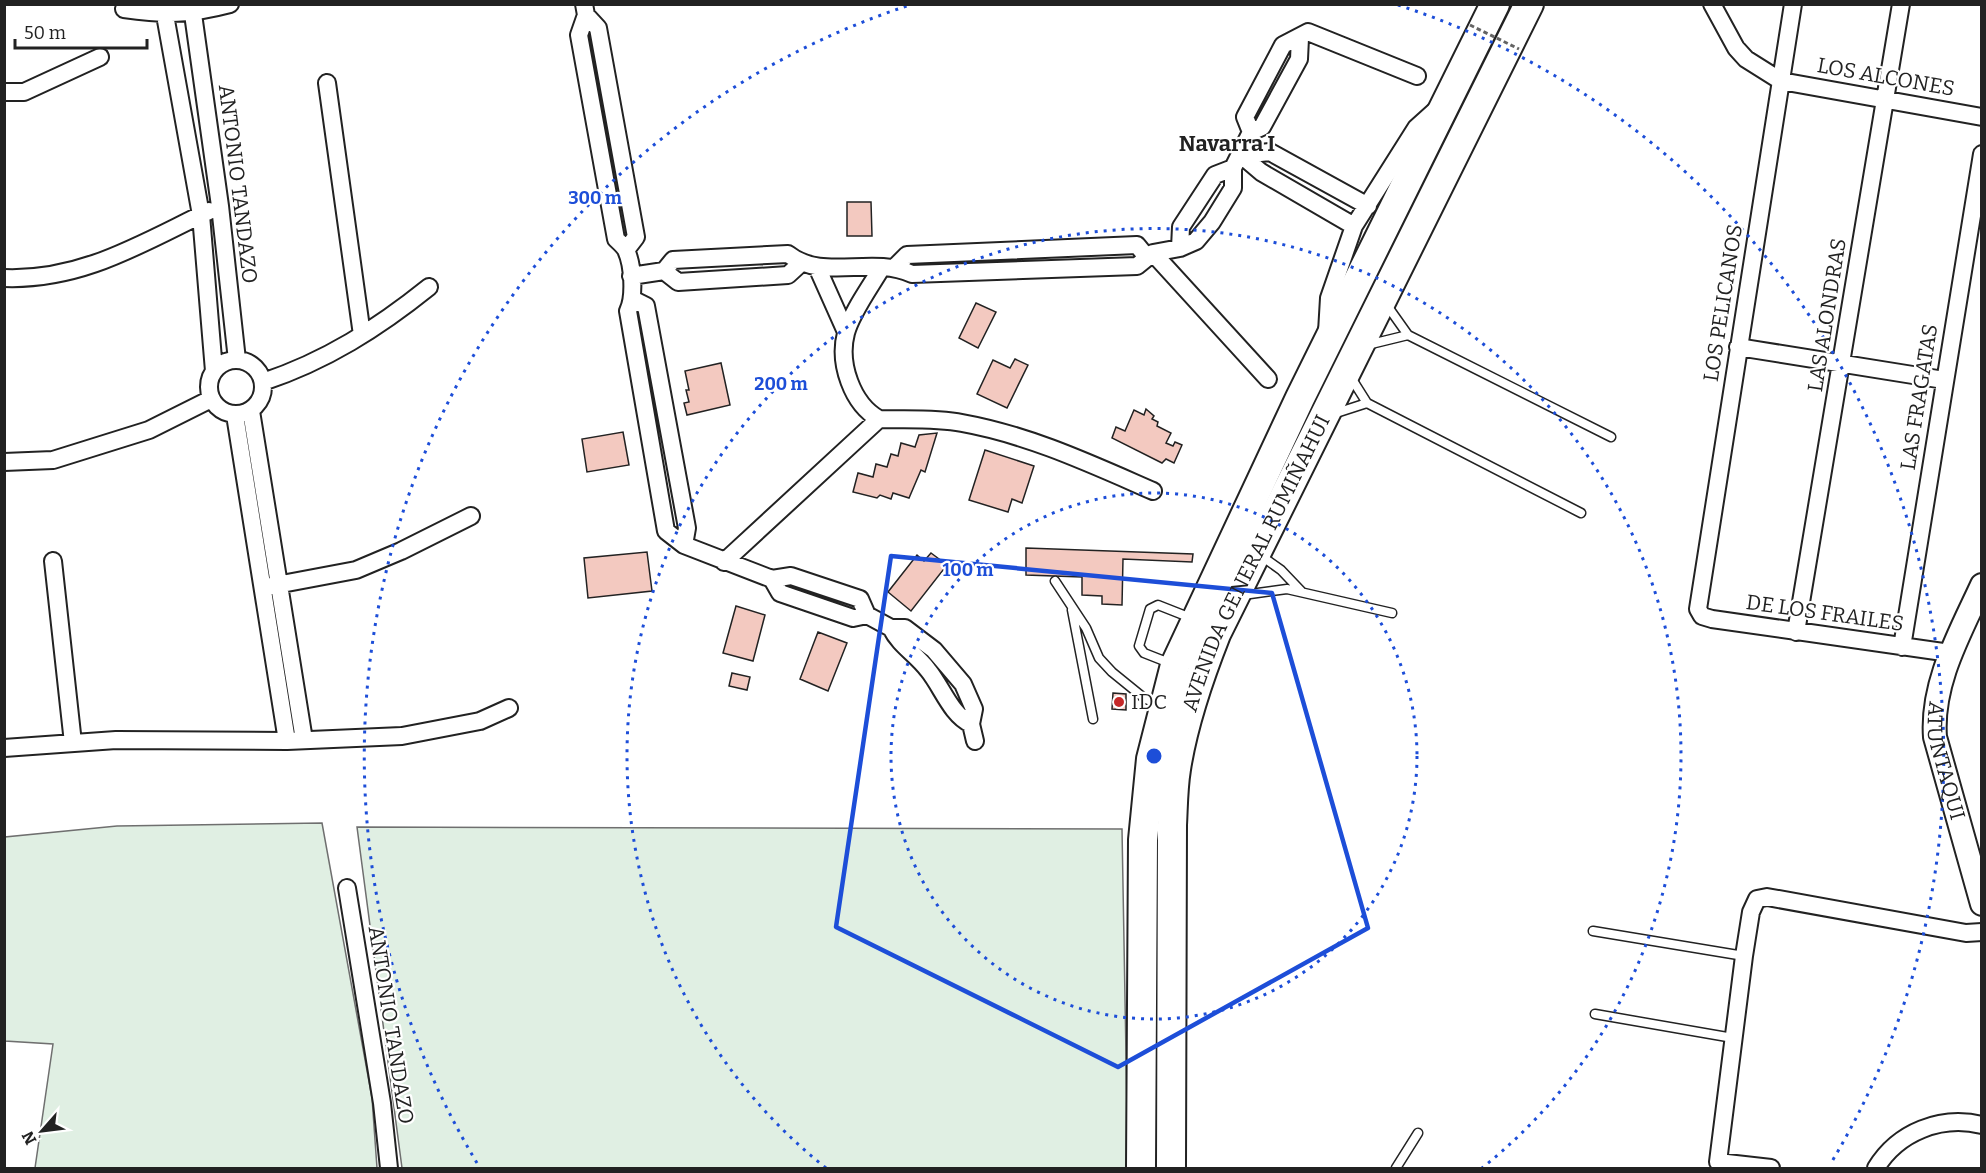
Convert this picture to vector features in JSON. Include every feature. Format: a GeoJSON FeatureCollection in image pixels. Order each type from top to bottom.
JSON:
{"type":"FeatureCollection","features":[{"type":"Feature","properties":{"kind":"highway","name":"AVENIDA GENERAL RUMIÑAHUI"},"geometry":{"type":"LineString","coordinates":[[1141,1168],[1143,840],[1151,759],[1175,665],[1327,343],[1495,4]]}},
{"type":"Feature","properties":{"kind":"highway","name":"AVENIDA GENERAL RUMIÑAHUI"},"geometry":{"type":"LineString","coordinates":[[1171,1168],[1172,825],[1181,741],[1201,672],[1256,552],[1528,4]]}},
{"type":"Feature","properties":{"kind":"street"},"geometry":{"type":"LineString","coordinates":[[124,9],[165,15],[193,14],[230,4]]}},
{"type":"Feature","properties":{"kind":"street"},"geometry":{"type":"LineString","coordinates":[[1712,4],[1736,48],[1746,58],[1781,81]]}},
{"type":"Feature","properties":{"kind":"street","name":"LOS PELICANOS"},"geometry":{"type":"LineString","coordinates":[[1698,609],[1794,4]]}},
{"type":"Feature","properties":{"kind":"street","name":"LAS ALONDRAS"},"geometry":{"type":"LineString","coordinates":[[1796,632],[1901,4]]}},
{"type":"Feature","properties":{"kind":"street"},"geometry":{"type":"LineString","coordinates":[[585,10],[598,28],[636,237],[626,250],[634,300],[646,306],[687,528],[684,545],[772,579],[791,576],[860,599],[867,615],[891,628],[898,642],[927,668],[960,719],[971,724],[975,741]]}},
{"type":"Feature","properties":{"kind":"street","name":"ANTONIO TANDAZO"},"geometry":{"type":"LineString","coordinates":[[193,14],[220,206],[237,360]]}},
{"type":"Feature","properties":{"kind":"street","name":"ANTONIO TANDAZO"},"geometry":{"type":"LineString","coordinates":[[165,15],[201,215],[214,371],[209,385],[211,399]]}},
{"type":"Feature","properties":{"kind":"street"},"geometry":{"type":"LineString","coordinates":[[631,276],[664,272],[678,282],[788,275],[800,264],[817,267],[888,267],[912,274],[1137,266],[1149,255],[1180,248],[1196,241],[1212,222],[1233,188],[1237,162],[1251,132],[1245,117],[1283,45],[1312,32],[1417,76]]}},
{"type":"Feature","properties":{"kind":"street"},"geometry":{"type":"LineString","coordinates":[[4,92],[24,92],[100,57]]}},
{"type":"Feature","properties":{"kind":"street"},"geometry":{"type":"LineString","coordinates":[[173,69],[200,63]]}},
{"type":"Feature","properties":{"kind":"street","name":"LOS ALCONES"},"geometry":{"type":"LineString","coordinates":[[1781,81],[1982,117]]}},
{"type":"Feature","properties":{"kind":"street"},"geometry":{"type":"LineString","coordinates":[[327,83],[362,335]]}},
{"type":"Feature","properties":{"kind":"street"},"geometry":{"type":"LineString","coordinates":[[1327,343],[1329,298],[1354,226],[1416,128],[1446,102]]}},
{"type":"Feature","properties":{"kind":"street"},"geometry":{"type":"LineString","coordinates":[[1180,248],[1180,227],[1215,175],[1237,162],[1270,152],[1368,206]]}},
{"type":"Feature","properties":{"kind":"street","name":"LAS FRAGATAS"},"geometry":{"type":"LineString","coordinates":[[1902,647],[1982,154]]}},
{"type":"Feature","properties":{"kind":"street"},"geometry":{"type":"LineString","coordinates":[[1237,162],[1262,172],[1354,226]]}},
{"type":"Feature","properties":{"kind":"street"},"geometry":{"type":"LineString","coordinates":[[4,278],[31,279],[105,262],[220,206]]}},
{"type":"Feature","properties":{"kind":"street"},"geometry":{"type":"LineString","coordinates":[[1149,255],[1268,379]]}},
{"type":"Feature","properties":{"kind":"street"},"geometry":{"type":"LineString","coordinates":[[817,267],[846,332]]}},
{"type":"Feature","properties":{"kind":"street"},"geometry":{"type":"LineString","coordinates":[[888,267],[846,332],[844,352],[848,378],[869,414],[879,419],[960,422],[1017,436],[1074,456],[1153,491]]}},
{"type":"Feature","properties":{"kind":"street"},"geometry":{"type":"LineString","coordinates":[[263,382],[303,369],[385,322],[429,287]]}},
{"type":"Feature","properties":{"kind":"street"},"geometry":{"type":"LineString","coordinates":[[1738,347],[1944,380]]}},
{"type":"Feature","properties":{"kind":"street"},"geometry":{"type":"LineString","coordinates":[[214,371],[220,365],[237,360],[254,366],[263,382],[261,398],[243,413]]}},
{"type":"Feature","properties":{"kind":"street"},"geometry":{"type":"LineString","coordinates":[[4,462],[53,460],[148,430],[211,399],[217,407],[243,413]]}},
{"type":"Feature","properties":{"kind":"street"},"geometry":{"type":"LineString","coordinates":[[243,413],[296,740]]}},
{"type":"Feature","properties":{"kind":"street"},"geometry":{"type":"LineString","coordinates":[[724,562],[879,419]]}},
{"type":"Feature","properties":{"kind":"street"},"geometry":{"type":"LineString","coordinates":[[272,586],[356,570],[401,551],[471,516]]}},
{"type":"Feature","properties":{"kind":"street"},"geometry":{"type":"LineString","coordinates":[[53,561],[73,743]]}},
{"type":"Feature","properties":{"kind":"street","name":"ATUNTAQUI"},"geometry":{"type":"LineString","coordinates":[[1982,585],[1950,653],[1934,718],[1935,737],[1982,904]]}},
{"type":"Feature","properties":{"kind":"street","name":"DE LOS FRAILES"},"geometry":{"type":"LineString","coordinates":[[1698,609],[1702,616],[1712,619],[1950,653]]}},
{"type":"Feature","properties":{"kind":"street"},"geometry":{"type":"LineString","coordinates":[[4,748],[116,740],[296,740],[402,736],[480,721],[509,708]]}},
{"type":"Feature","properties":{"kind":"street","name":"ANTONIO TANDAZO"},"geometry":{"type":"LineString","coordinates":[[347,888],[382,1102],[389,1168]]}},
{"type":"Feature","properties":{"kind":"street"},"geometry":{"type":"LineString","coordinates":[[1771,1168],[1717,1165],[1744,956],[1755,900],[1767,897],[1966,933],[1982,932]]}},
{"type":"Feature","properties":{"kind":"street"},"geometry":{"type":"LineString","coordinates":[[1876,1168],[1886,1153],[1901,1140],[1920,1130],[1956,1120],[1982,1125]]}},
{"type":"Feature","properties":{"kind":"lane"},"geometry":{"type":"LineString","coordinates":[[1382,299],[1407,335],[1611,436]]}},
{"type":"Feature","properties":{"kind":"lane"},"geometry":{"type":"LineString","coordinates":[[1407,335],[1352,359],[1367,403],[1581,513]]}},
{"type":"Feature","properties":{"kind":"lane"},"geometry":{"type":"LineString","coordinates":[[1324,417],[1367,403]]}},
{"type":"Feature","properties":{"kind":"lane"},"geometry":{"type":"LineString","coordinates":[[1256,552],[1281,570],[1303,592]]}},
{"type":"Feature","properties":{"kind":"lane"},"geometry":{"type":"LineString","coordinates":[[1055,581],[1086,628],[1099,658],[1112,672],[1144,698],[1163,707]]}},
{"type":"Feature","properties":{"kind":"lane"},"geometry":{"type":"LineString","coordinates":[[1234,597],[1279,588],[1392,613]]}},
{"type":"Feature","properties":{"kind":"lane"},"geometry":{"type":"LineString","coordinates":[[1175,665],[1144,652],[1139,646],[1149,609],[1158,605],[1195,620]]}},
{"type":"Feature","properties":{"kind":"lane"},"geometry":{"type":"LineString","coordinates":[[1072,606],[1093,719]]}},
{"type":"Feature","properties":{"kind":"lane"},"geometry":{"type":"LineString","coordinates":[[1593,931],[1744,956]]}},
{"type":"Feature","properties":{"kind":"lane"},"geometry":{"type":"LineString","coordinates":[[1595,1014],[1733,1038]]}},
{"type":"Feature","properties":{"kind":"lane"},"geometry":{"type":"LineString","coordinates":[[1396,1168],[1418,1132]]}},
{"type":"Feature","properties":{"kind":"path"},"geometry":{"type":"LineString","coordinates":[[1470,25],[1520,49]]}},
{"type":"Feature","properties":{"kind":"highlighted area"},"geometry":{"type":"Polygon","coordinates":[[[891,556],[1272,593],[1368,928],[1118,1067],[836,927],[891,556]]]}},
{"type":"Feature","properties":{"kind":"green space"},"geometry":{"type":"Polygon","coordinates":[[[322,823],[372,1098],[377,1168],[35,1168],[53,1044],[5,1041],[5,837],[117,826],[322,823]]]}},
{"type":"Feature","properties":{"kind":"green space"},"geometry":{"type":"Polygon","coordinates":[[[357,827],[1122,829],[1128,1168],[402,1168],[357,827]]]}},
{"type":"Feature","properties":{"kind":"building"},"geometry":{"type":"Polygon","coordinates":[[[847,202],[871,202],[872,236],[847,236],[847,202]]]}},
{"type":"Feature","properties":{"kind":"building"},"geometry":{"type":"Polygon","coordinates":[[[976,303],[996,312],[978,348],[959,338],[976,303]]]}},
{"type":"Feature","properties":{"kind":"building"},"geometry":{"type":"Polygon","coordinates":[[[1015,359],[1028,365],[1007,408],[977,394],[993,360],[1010,368],[1015,359]]]}},
{"type":"Feature","properties":{"kind":"building"},"geometry":{"type":"Polygon","coordinates":[[[721,363],[730,405],[687,415],[684,403],[689,402],[686,390],[689,390],[685,371],[721,363]]]}},
{"type":"Feature","properties":{"kind":"building"},"geometry":{"type":"Polygon","coordinates":[[[1146,409],[1154,416],[1152,419],[1158,422],[1157,426],[1171,433],[1166,443],[1173,446],[1175,442],[1182,445],[1174,463],[1166,459],[1162,463],[1112,438],[1116,427],[1125,431],[1134,410],[1144,415],[1146,409]]]}},
{"type":"Feature","properties":{"kind":"building"},"geometry":{"type":"Polygon","coordinates":[[[623,432],[629,465],[587,472],[582,439],[623,432]]]}},
{"type":"Feature","properties":{"kind":"building"},"geometry":{"type":"Polygon","coordinates":[[[937,433],[925,472],[921,470],[909,498],[893,493],[891,499],[880,495],[877,498],[853,492],[858,473],[873,477],[876,464],[887,467],[891,454],[898,456],[901,443],[915,447],[919,435],[937,433]]]}},
{"type":"Feature","properties":{"kind":"building"},"geometry":{"type":"Polygon","coordinates":[[[985,450],[1034,466],[1022,503],[1012,499],[1008,512],[969,500],[985,450]]]}},
{"type":"Feature","properties":{"kind":"building"},"geometry":{"type":"Polygon","coordinates":[[[1026,548],[1193,554],[1192,562],[1123,559],[1122,605],[1102,604],[1102,596],[1082,595],[1082,577],[1026,575],[1026,548]]]}},
{"type":"Feature","properties":{"kind":"building"},"geometry":{"type":"Polygon","coordinates":[[[647,552],[652,591],[588,598],[584,558],[647,552]]]}},
{"type":"Feature","properties":{"kind":"building"},"geometry":{"type":"Polygon","coordinates":[[[931,553],[947,565],[911,611],[888,592],[917,555],[924,561],[931,553]]]}},
{"type":"Feature","properties":{"kind":"building"},"geometry":{"type":"Polygon","coordinates":[[[736,606],[765,615],[753,661],[723,653],[736,606]]]}},
{"type":"Feature","properties":{"kind":"building"},"geometry":{"type":"Polygon","coordinates":[[[818,632],[847,643],[828,691],[800,679],[818,632]]]}},
{"type":"Feature","properties":{"kind":"building"},"geometry":{"type":"Polygon","coordinates":[[[732,673],[750,677],[747,690],[729,686],[732,673]]]}},
{"type":"Feature","properties":{"kind":"building","name":"IDC"},"geometry":{"type":"Polygon","coordinates":[[[1113,693],[1126,694],[1126,710],[1112,709],[1113,693]]]}},
{"type":"Feature","properties":{"kind":"place","name":"IDC"},"geometry":{"type":"Point","coordinates":[1119,702]}},
{"type":"Feature","properties":{"kind":"district","name":"Navarra I"},"geometry":{"type":"Point","coordinates":[1227,143]}}]}
